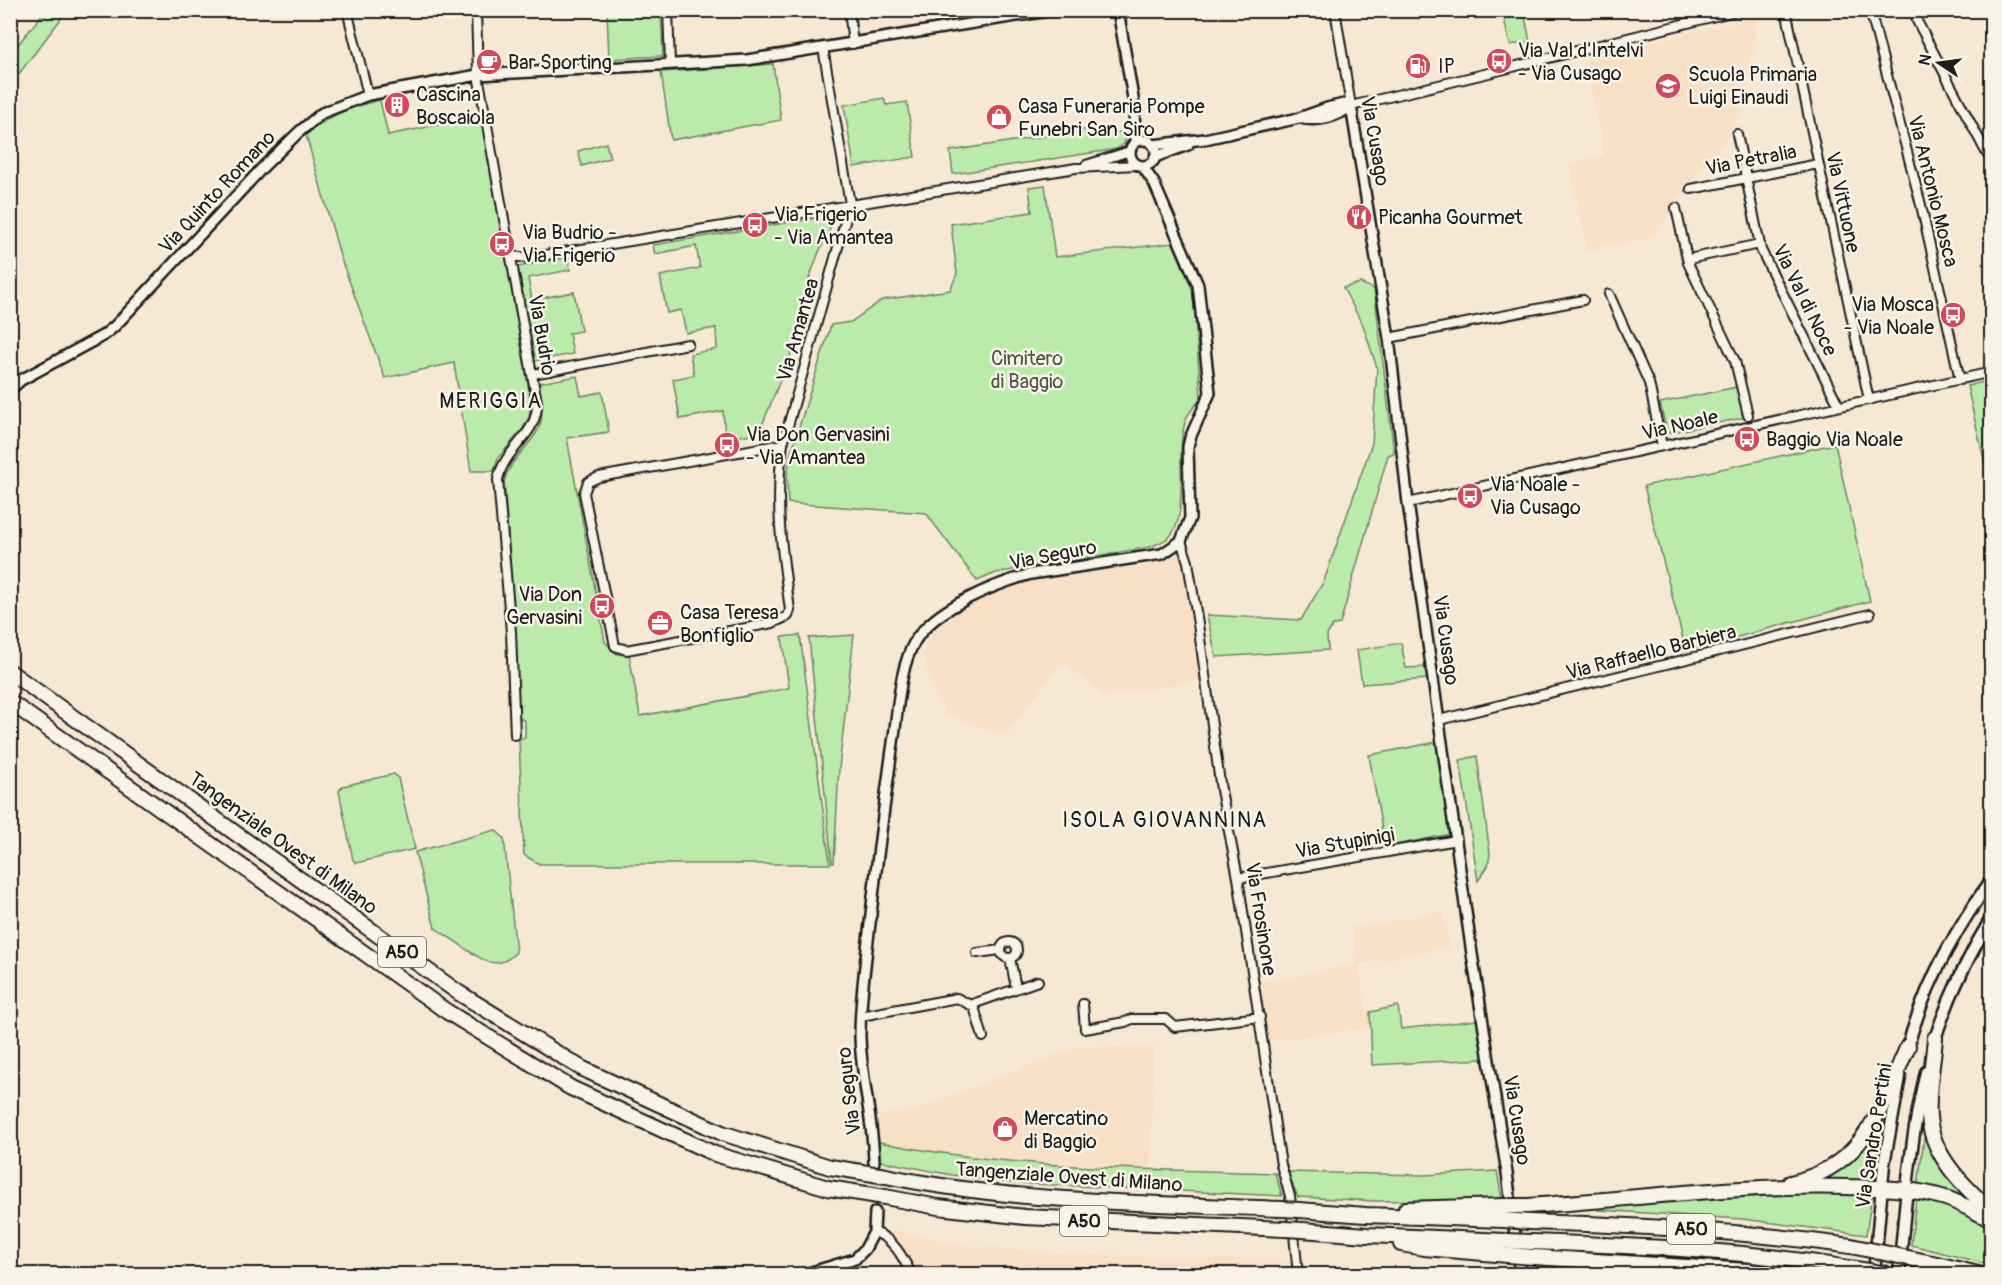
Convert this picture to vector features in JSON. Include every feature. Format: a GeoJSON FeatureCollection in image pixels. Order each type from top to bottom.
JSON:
{"type":"FeatureCollection","features":[{"type":"Feature","properties":{"kind":"highway","name":"Tangenziale Ovest di Milano"},"geometry":{"type":"LineString","coordinates":[[10,672],[459,993],[581,1068],[722,1133],[830,1167],[951,1188],[1039,1198],[1366,1215],[1503,1213],[1529,1222],[1761,1234],[1851,1246],[1978,1275]]}},
{"type":"Feature","properties":{"kind":"highway","name":"Tangenziale Ovest di Milano"},"geometry":{"type":"LineString","coordinates":[[10,702],[446,1011],[571,1088],[715,1154],[828,1188],[939,1207],[1025,1217],[1302,1230],[1507,1248],[1532,1242],[1731,1252],[1888,1275]]}},
{"type":"Feature","properties":{"kind":"highway"},"geometry":{"type":"LineString","coordinates":[[1935,1038],[1929,1107],[1931,1131],[1942,1156],[1952,1171],[1992,1212]]}},
{"type":"Feature","properties":{"kind":"highway"},"geometry":{"type":"LineString","coordinates":[[1767,1188],[1816,1174],[1834,1166],[1848,1155],[1869,1131],[1881,1110],[1908,1046]]}},
{"type":"Feature","properties":{"kind":"highway"},"geometry":{"type":"LineString","coordinates":[[1503,1213],[1528,1206],[1767,1188],[1824,1186],[1925,1193],[1955,1201],[1992,1220]]}},
{"type":"Feature","properties":{"kind":"highway"},"geometry":{"type":"LineString","coordinates":[[1507,1248],[1534,1257],[1768,1275]]}},
{"type":"Feature","properties":{"kind":"highway"},"geometry":{"type":"LineString","coordinates":[[1603,1263],[1640,1275]]}},
{"type":"Feature","properties":{"kind":"main road","name":"Via Sandro Pertini"},"geometry":{"type":"LineString","coordinates":[[1874,1275],[1882,1189],[1895,1095],[1908,1046],[1939,966],[1992,879]]}},
{"type":"Feature","properties":{"kind":"main road","name":"Via Sandro Pertini"},"geometry":{"type":"LineString","coordinates":[[1899,1275],[1917,1114],[1935,1038],[1965,965],[1992,917]]}},
{"type":"Feature","properties":{"kind":"street"},"geometry":{"type":"LineString","coordinates":[[347,10],[368,95]]}},
{"type":"Feature","properties":{"kind":"street"},"geometry":{"type":"LineString","coordinates":[[476,10],[478,75]]}},
{"type":"Feature","properties":{"kind":"street"},"geometry":{"type":"LineString","coordinates":[[668,10],[670,64]]}},
{"type":"Feature","properties":{"kind":"street"},"geometry":{"type":"LineString","coordinates":[[849,10],[853,44]]}},
{"type":"Feature","properties":{"kind":"street","name":"Via Quinto Romano"},"geometry":{"type":"LineString","coordinates":[[10,390],[21,380],[104,335],[116,326],[265,165],[299,132],[322,113],[368,95],[478,75],[747,60],[1054,10]]}},
{"type":"Feature","properties":{"kind":"street"},"geometry":{"type":"LineString","coordinates":[[1118,10],[1141,145],[1131,159],[1154,183],[1199,289],[1210,393],[1190,438],[1190,518],[1181,541]]}},
{"type":"Feature","properties":{"kind":"street","name":"Via Cusago"},"geometry":{"type":"LineString","coordinates":[[1335,10],[1389,338],[1408,503],[1520,1275]]}},
{"type":"Feature","properties":{"kind":"street"},"geometry":{"type":"LineString","coordinates":[[1076,168],[1141,145],[1205,139],[1299,118],[1327,108],[1344,104],[1351,106],[1739,10]]}},
{"type":"Feature","properties":{"kind":"street","name":"Via Vittuone"},"geometry":{"type":"LineString","coordinates":[[1786,10],[1869,400]]}},
{"type":"Feature","properties":{"kind":"street","name":"Via Antonio Mosca"},"geometry":{"type":"LineString","coordinates":[[1870,10],[1921,205],[1960,380]]}},
{"type":"Feature","properties":{"kind":"street"},"geometry":{"type":"LineString","coordinates":[[1915,10],[1917,21],[1987,154]]}},
{"type":"Feature","properties":{"kind":"street","name":"Via Amantea"},"geometry":{"type":"LineString","coordinates":[[783,444],[599,477],[588,482],[584,493],[615,646],[626,650],[773,623],[788,616],[790,610],[778,508],[779,469],[783,444],[850,204],[823,48]]}},
{"type":"Feature","properties":{"kind":"street","name":"Via Budrio"},"geometry":{"type":"LineString","coordinates":[[478,75],[537,402],[535,422],[505,460],[500,470],[498,486],[511,632],[515,735]]}},
{"type":"Feature","properties":{"kind":"street","name":"Via Val di Noce"},"geometry":{"type":"LineString","coordinates":[[1737,134],[1761,250],[1839,406]]}},
{"type":"Feature","properties":{"kind":"street"},"geometry":{"type":"LineString","coordinates":[[512,256],[527,258],[1076,168],[1149,165],[1155,158],[1205,139]]}},
{"type":"Feature","properties":{"kind":"street"},"geometry":{"type":"LineString","coordinates":[[1141,145],[1155,150],[1154,183]]}},
{"type":"Feature","properties":{"kind":"street","name":"Via Petralia"},"geometry":{"type":"LineString","coordinates":[[1691,189],[1818,164]]}},
{"type":"Feature","properties":{"kind":"street"},"geometry":{"type":"LineString","coordinates":[[1676,208],[1688,263],[1735,361],[1748,415]]}},
{"type":"Feature","properties":{"kind":"street"},"geometry":{"type":"LineString","coordinates":[[1688,263],[1693,258],[1760,244]]}},
{"type":"Feature","properties":{"kind":"street"},"geometry":{"type":"LineString","coordinates":[[1609,294],[1649,383],[1662,446]]}},
{"type":"Feature","properties":{"kind":"street"},"geometry":{"type":"LineString","coordinates":[[1389,338],[1583,300]]}},
{"type":"Feature","properties":{"kind":"street"},"geometry":{"type":"LineString","coordinates":[[532,374],[688,344]]}},
{"type":"Feature","properties":{"kind":"street","name":"Via Noale"},"geometry":{"type":"LineString","coordinates":[[1408,503],[1992,372]]}},
{"type":"Feature","properties":{"kind":"street","name":"Via Frosinone"},"geometry":{"type":"LineString","coordinates":[[1181,541],[1188,562],[1198,624],[1221,790],[1238,878],[1281,1165],[1290,1196],[1298,1275]]}},
{"type":"Feature","properties":{"kind":"street","name":"Via Seguro"},"geometry":{"type":"LineString","coordinates":[[874,1162],[870,1108],[862,1056],[861,1016],[882,819],[904,668],[915,641],[932,622],[967,599],[1011,579],[1162,554],[1181,541]]}},
{"type":"Feature","properties":{"kind":"street","name":"Via Raffaello Barbiera"},"geometry":{"type":"LineString","coordinates":[[1440,720],[1870,614]]}},
{"type":"Feature","properties":{"kind":"street","name":"Via Stupinigi"},"geometry":{"type":"LineString","coordinates":[[1238,878],[1457,840]]}},
{"type":"Feature","properties":{"kind":"street"},"geometry":{"type":"LineString","coordinates":[[1001,950],[1005,943],[1010,941],[1015,944],[1017,952],[1010,958]]}},
{"type":"Feature","properties":{"kind":"street"},"geometry":{"type":"LineString","coordinates":[[977,953],[1001,950]]}},
{"type":"Feature","properties":{"kind":"street"},"geometry":{"type":"LineString","coordinates":[[1001,950],[1004,956],[1010,958]]}},
{"type":"Feature","properties":{"kind":"street"},"geometry":{"type":"LineString","coordinates":[[1010,958],[1016,988]]}},
{"type":"Feature","properties":{"kind":"street"},"geometry":{"type":"LineString","coordinates":[[970,1005],[1038,981]]}},
{"type":"Feature","properties":{"kind":"street"},"geometry":{"type":"LineString","coordinates":[[861,1016],[957,998],[974,1007],[983,1037]]}},
{"type":"Feature","properties":{"kind":"street"},"geometry":{"type":"LineString","coordinates":[[1083,1004],[1085,1029],[1132,1019],[1167,1020],[1175,1027],[1260,1017]]}},
{"type":"Feature","properties":{"kind":"street"},"geometry":{"type":"LineString","coordinates":[[805,1275],[825,1272],[855,1259],[865,1249],[874,1232],[875,1212]]}},
{"type":"Feature","properties":{"kind":"street"},"geometry":{"type":"LineString","coordinates":[[874,1232],[888,1238],[899,1252],[911,1275]]}},
{"type":"Feature","properties":{"kind":"shaded area","name":"Scuola Primaria Luigi Einaudi"},"geometry":{"type":"Polygon","coordinates":[[[1755,17],[1755,41],[1741,113],[1730,127],[1725,141],[1689,183],[1653,238],[1587,250],[1569,163],[1604,155],[1585,58],[1755,17]]]}},
{"type":"Feature","properties":{"kind":"shaded area"},"geometry":{"type":"Polygon","coordinates":[[[1179,550],[1185,559],[1201,679],[1105,696],[1061,662],[1005,737],[946,714],[934,695],[923,655],[929,638],[944,622],[978,600],[1017,583],[1043,577],[1144,566],[1179,550]]]}},
{"type":"Feature","properties":{"kind":"shaded area"},"geometry":{"type":"Polygon","coordinates":[[[1443,912],[1449,948],[1359,964],[1366,1011],[1370,1012],[1372,1028],[1268,1041],[1258,983],[1358,964],[1352,928],[1443,912]]]}},
{"type":"Feature","properties":{"kind":"shaded area"},"geometry":{"type":"Polygon","coordinates":[[[1075,1047],[1154,1047],[1150,1169],[1003,1161],[920,1151],[879,1142],[877,1117],[922,1107],[1075,1047]]]}},
{"type":"Feature","properties":{"kind":"shaded area"},"geometry":{"type":"Polygon","coordinates":[[[893,1230],[970,1246],[1017,1250],[1293,1261],[1294,1274],[916,1274],[893,1239],[893,1230]]]}},
{"type":"Feature","properties":{"kind":"green space"},"geometry":{"type":"Polygon","coordinates":[[[45,11],[67,11],[11,84],[11,53],[45,11]]]}},
{"type":"Feature","properties":{"kind":"green space"},"geometry":{"type":"Polygon","coordinates":[[[607,11],[661,11],[663,56],[609,59],[607,11]]]}},
{"type":"Feature","properties":{"kind":"green space"},"geometry":{"type":"Polygon","coordinates":[[[1502,11],[1524,11],[1530,42],[1510,45],[1502,11]]]}},
{"type":"Feature","properties":{"kind":"green space"},"geometry":{"type":"Polygon","coordinates":[[[773,64],[781,120],[671,140],[661,72],[773,64]]]}},
{"type":"Feature","properties":{"kind":"green space"},"geometry":{"type":"Polygon","coordinates":[[[884,98],[886,105],[907,102],[915,157],[854,167],[844,105],[884,98]]]}},
{"type":"Feature","properties":{"kind":"green space"},"geometry":{"type":"Polygon","coordinates":[[[380,100],[388,135],[481,116],[531,401],[529,417],[522,430],[498,458],[494,471],[471,471],[454,363],[385,378],[341,259],[306,135],[340,113],[380,100]]]}},
{"type":"Feature","properties":{"kind":"green space"},"geometry":{"type":"Polygon","coordinates":[[[1090,129],[1091,136],[1128,131],[1124,144],[1117,149],[953,174],[950,151],[1090,129]]]}},
{"type":"Feature","properties":{"kind":"green space"},"geometry":{"type":"Polygon","coordinates":[[[606,143],[610,158],[582,166],[578,151],[606,143]]]}},
{"type":"Feature","properties":{"kind":"green space","name":"Cimitero di Baggio"},"geometry":{"type":"Polygon","coordinates":[[[1045,185],[1055,257],[1173,243],[1193,291],[1201,398],[1188,414],[1183,430],[1180,513],[1170,536],[1150,547],[996,573],[977,581],[926,513],[788,503],[787,477],[790,456],[831,325],[851,322],[882,300],[950,290],[957,274],[951,224],[1032,212],[1029,187],[1045,185]]]}},
{"type":"Feature","properties":{"kind":"green space"},"geometry":{"type":"Polygon","coordinates":[[[816,218],[831,221],[830,229],[809,279],[801,328],[759,433],[725,438],[723,411],[680,419],[673,379],[694,375],[690,354],[717,349],[716,328],[686,333],[681,310],[667,313],[660,276],[700,268],[696,246],[655,254],[653,245],[816,218]]]}},
{"type":"Feature","properties":{"kind":"green space"},"geometry":{"type":"Polygon","coordinates":[[[568,257],[570,270],[528,278],[532,300],[574,292],[581,331],[569,333],[573,354],[535,361],[518,267],[568,257]]]}},
{"type":"Feature","properties":{"kind":"green space"},"geometry":{"type":"Polygon","coordinates":[[[1360,283],[1374,289],[1394,453],[1388,455],[1340,624],[1333,625],[1327,635],[1328,650],[1216,657],[1207,615],[1301,620],[1324,581],[1372,443],[1377,368],[1363,325],[1343,288],[1360,283]]]}},
{"type":"Feature","properties":{"kind":"green space"},"geometry":{"type":"Polygon","coordinates":[[[577,376],[581,396],[602,392],[609,432],[567,438],[605,642],[617,654],[629,654],[640,716],[789,688],[782,637],[800,635],[830,864],[539,864],[524,855],[519,739],[525,737],[525,721],[518,717],[515,631],[504,481],[507,472],[534,436],[541,421],[539,383],[577,376]]]}},
{"type":"Feature","properties":{"kind":"green space"},"geometry":{"type":"Polygon","coordinates":[[[1992,380],[1991,490],[1967,386],[1992,380]]]}},
{"type":"Feature","properties":{"kind":"green space"},"geometry":{"type":"Polygon","coordinates":[[[1737,387],[1743,418],[1667,433],[1660,403],[1737,387]]]}},
{"type":"Feature","properties":{"kind":"green space"},"geometry":{"type":"Polygon","coordinates":[[[1835,444],[1870,601],[1686,651],[1644,486],[1835,444]]]}},
{"type":"Feature","properties":{"kind":"green space"},"geometry":{"type":"Polygon","coordinates":[[[854,635],[839,768],[834,863],[832,863],[809,638],[854,635]]]}},
{"type":"Feature","properties":{"kind":"green space"},"geometry":{"type":"Polygon","coordinates":[[[1401,643],[1406,668],[1426,667],[1428,679],[1362,684],[1357,650],[1401,643]]]}},
{"type":"Feature","properties":{"kind":"green space"},"geometry":{"type":"Polygon","coordinates":[[[1438,742],[1451,834],[1385,847],[1369,755],[1438,742]]]}},
{"type":"Feature","properties":{"kind":"green space"},"geometry":{"type":"Polygon","coordinates":[[[1477,756],[1490,854],[1488,866],[1478,881],[1460,760],[1477,756]]]}},
{"type":"Feature","properties":{"kind":"green space"},"geometry":{"type":"Polygon","coordinates":[[[394,774],[398,778],[415,849],[356,863],[353,860],[339,791],[343,786],[394,774]]]}},
{"type":"Feature","properties":{"kind":"green space"},"geometry":{"type":"Polygon","coordinates":[[[495,830],[504,838],[516,952],[502,962],[496,963],[476,956],[435,928],[415,852],[495,830]]]}},
{"type":"Feature","properties":{"kind":"green space"},"geometry":{"type":"Polygon","coordinates":[[[1398,1006],[1401,1029],[1477,1020],[1484,1059],[1372,1065],[1370,1012],[1398,1006]]]}},
{"type":"Feature","properties":{"kind":"green space"},"geometry":{"type":"Polygon","coordinates":[[[1879,1123],[1873,1183],[1819,1181],[1853,1156],[1879,1123]]]}},
{"type":"Feature","properties":{"kind":"green space"},"geometry":{"type":"Polygon","coordinates":[[[1925,1130],[1971,1200],[1951,1191],[1918,1185],[1925,1130]]]}},
{"type":"Feature","properties":{"kind":"green space"},"geometry":{"type":"Polygon","coordinates":[[[879,1142],[977,1158],[1027,1163],[1126,1169],[1275,1173],[1282,1196],[1012,1183],[952,1175],[880,1161],[879,1142]]]}},
{"type":"Feature","properties":{"kind":"green space"},"geometry":{"type":"Polygon","coordinates":[[[1497,1171],[1502,1199],[1376,1201],[1298,1197],[1287,1172],[1424,1175],[1497,1171]]]}},
{"type":"Feature","properties":{"kind":"green space"},"geometry":{"type":"Polygon","coordinates":[[[1824,1193],[1872,1193],[1866,1235],[1742,1219],[1598,1210],[1598,1205],[1824,1193]]]}},
{"type":"Feature","properties":{"kind":"green space"},"geometry":{"type":"Polygon","coordinates":[[[1916,1198],[1945,1204],[1991,1229],[1991,1265],[1911,1245],[1916,1198]]]}},
{"type":"Feature","properties":{"kind":"tunnel"},"geometry":{"type":"LineString","coordinates":[[874,1171],[875,1212]]}},
{"type":"Feature","properties":{"kind":"place","name":"Via Val d'Intelvi - Via Cusago"},"geometry":{"type":"Point","coordinates":[1499,61]}},
{"type":"Feature","properties":{"kind":"place","name":"Bar Sporting"},"geometry":{"type":"Point","coordinates":[489,62]}},
{"type":"Feature","properties":{"kind":"place","name":"IP"},"geometry":{"type":"Point","coordinates":[1418,66]}},
{"type":"Feature","properties":{"kind":"place","name":"Scuola Primaria Luigi Einaudi"},"geometry":{"type":"Point","coordinates":[1668,86]}},
{"type":"Feature","properties":{"kind":"place","name":"Cascina Boscaiola"},"geometry":{"type":"Point","coordinates":[397,105]}},
{"type":"Feature","properties":{"kind":"place","name":"Casa Funeraria Pompe Funebri San Siro"},"geometry":{"type":"Point","coordinates":[999,117]}},
{"type":"Feature","properties":{"kind":"place","name":"Picanha Gourmet"},"geometry":{"type":"Point","coordinates":[1359,217]}},
{"type":"Feature","properties":{"kind":"place","name":"Via Frigerio - Via Amantea"},"geometry":{"type":"Point","coordinates":[755,225]}},
{"type":"Feature","properties":{"kind":"place","name":"Via Budrio - Via Frigerio"},"geometry":{"type":"Point","coordinates":[502,244]}},
{"type":"Feature","properties":{"kind":"place","name":"Via Mosca - Via Noale"},"geometry":{"type":"Point","coordinates":[1953,315]}},
{"type":"Feature","properties":{"kind":"place","name":"Baggio Via Noale"},"geometry":{"type":"Point","coordinates":[1747,439]}},
{"type":"Feature","properties":{"kind":"place","name":"Via Don Gervasini - Via Amantea"},"geometry":{"type":"Point","coordinates":[727,445]}},
{"type":"Feature","properties":{"kind":"place","name":"Via Noale - Via Cusago"},"geometry":{"type":"Point","coordinates":[1470,496]}},
{"type":"Feature","properties":{"kind":"place","name":"Via Don Gervasini"},"geometry":{"type":"Point","coordinates":[602,606]}},
{"type":"Feature","properties":{"kind":"place","name":"Casa Teresa Bonfiglio"},"geometry":{"type":"Point","coordinates":[660,623]}},
{"type":"Feature","properties":{"kind":"place","name":"Mercatino di Baggio"},"geometry":{"type":"Point","coordinates":[1005,1129]}},
{"type":"Feature","properties":{"kind":"district","name":"MERIGGIA"},"geometry":{"type":"Point","coordinates":[491,401]}},
{"type":"Feature","properties":{"kind":"district","name":"ISOLA GIOVANNINA"},"geometry":{"type":"Point","coordinates":[1165,820]}}]}
